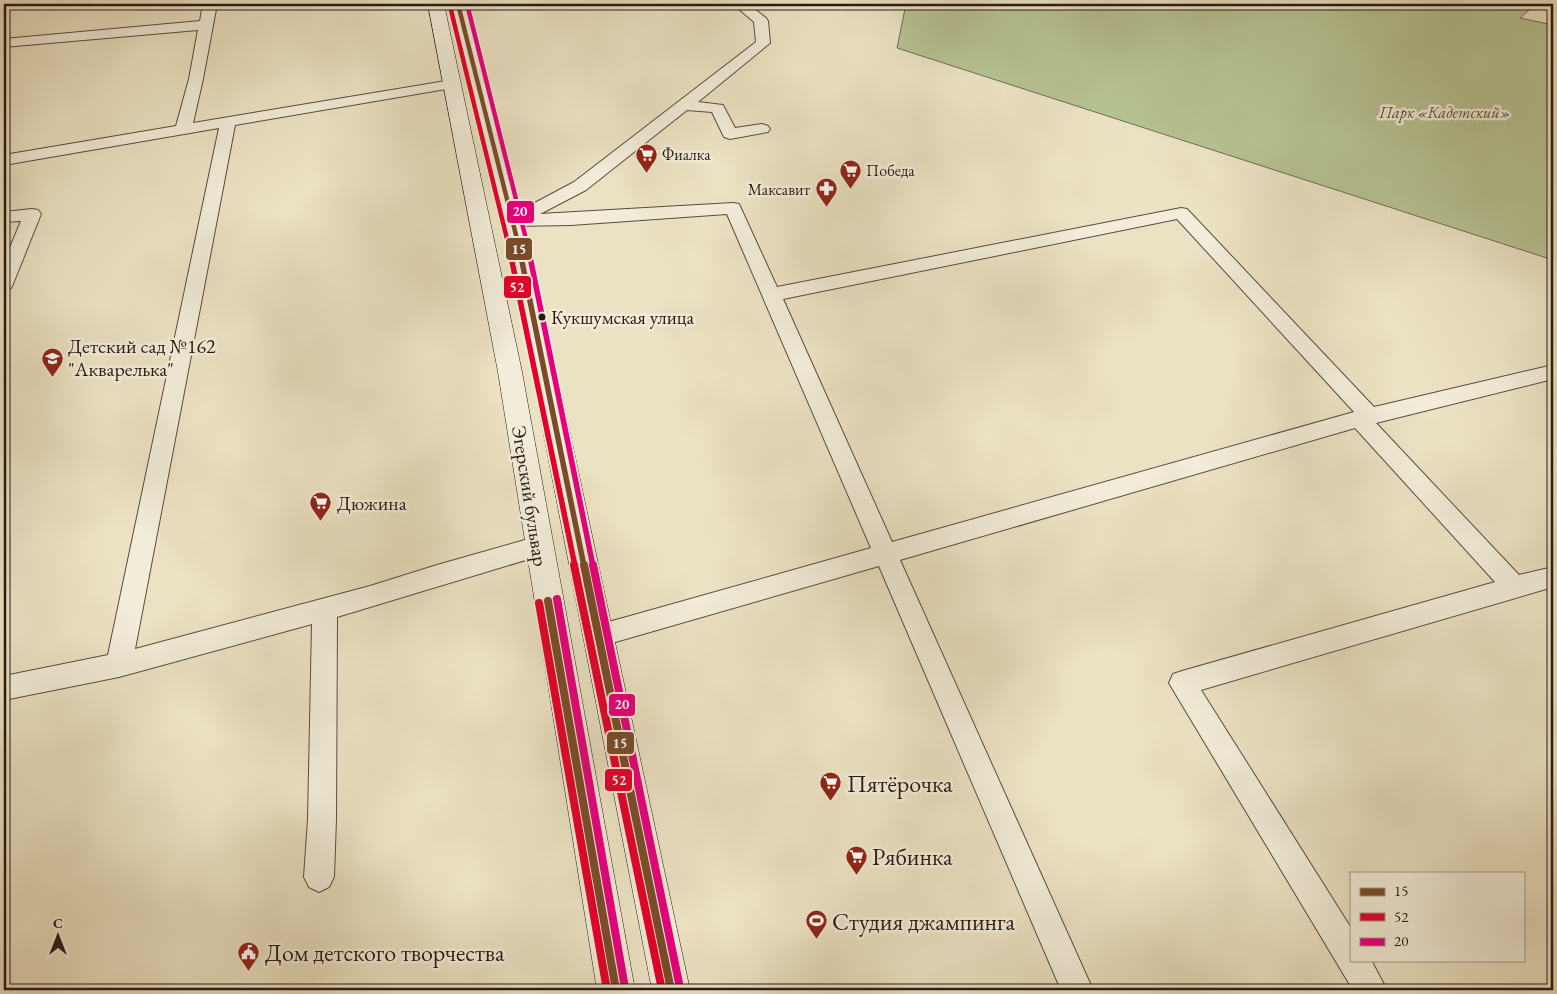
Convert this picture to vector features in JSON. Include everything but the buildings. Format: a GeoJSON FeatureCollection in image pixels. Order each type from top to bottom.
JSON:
{"type":"FeatureCollection","features":[{"type":"Feature","properties":{"kind":"main road","name":"Эгерский бульвар"},"geometry":{"type":"LineString","coordinates":[[436,4],[513,220],[671,990]]}},
{"type":"Feature","properties":{"kind":"main road","name":"Эгерский бульвар"},"geometry":{"type":"LineString","coordinates":[[458,4],[464,82],[481,226],[510,372],[616,990]]}},
{"type":"Feature","properties":{"kind":"main road"},"geometry":{"type":"LineString","coordinates":[[481,226],[513,220]]}},
{"type":"Feature","properties":{"kind":"main road"},"geometry":{"type":"LineString","coordinates":[[539,546],[578,536]]}},
{"type":"Feature","properties":{"kind":"main road"},"geometry":{"type":"LineString","coordinates":[[556,648],[598,636]]}},
{"type":"Feature","properties":{"kind":"lane"},"geometry":{"type":"LineString","coordinates":[[183,130],[196,79],[210,4]]}},
{"type":"Feature","properties":{"kind":"lane"},"geometry":{"type":"LineString","coordinates":[[513,220],[580,186],[763,43],[761,21],[740,4]]}},
{"type":"Feature","properties":{"kind":"lane"},"geometry":{"type":"LineString","coordinates":[[4,43],[205,25]]}},
{"type":"Feature","properties":{"kind":"lane"},"geometry":{"type":"LineString","coordinates":[[4,160],[464,82]]}},
{"type":"Feature","properties":{"kind":"lane"},"geometry":{"type":"LineString","coordinates":[[684,105],[718,108],[730,134],[762,129]]}},
{"type":"Feature","properties":{"kind":"lane"},"geometry":{"type":"LineString","coordinates":[[119,665],[228,122]]}},
{"type":"Feature","properties":{"kind":"lane"},"geometry":{"type":"LineString","coordinates":[[513,220],[572,219],[734,208],[1077,990]]}},
{"type":"Feature","properties":{"kind":"lane"},"geometry":{"type":"LineString","coordinates":[[771,295],[1181,213],[1515,587]]}},
{"type":"Feature","properties":{"kind":"lane"},"geometry":{"type":"LineString","coordinates":[[4,218],[32,214],[4,284]]}},
{"type":"Feature","properties":{"kind":"lane"},"geometry":{"type":"LineString","coordinates":[[598,636],[1365,418],[1553,372]]}},
{"type":"Feature","properties":{"kind":"lane"},"geometry":{"type":"LineString","coordinates":[[4,688],[119,665],[326,608],[539,546]]}},
{"type":"Feature","properties":{"kind":"lane"},"geometry":{"type":"LineString","coordinates":[[1350,955],[1182,682],[1553,577]]}},
{"type":"Feature","properties":{"kind":"lane"},"geometry":{"type":"LineString","coordinates":[[318,877],[322,819],[326,608]]}},
{"type":"Feature","properties":{"kind":"lane"},"geometry":{"type":"LineString","coordinates":[[1354,962],[1371,990]]}},
{"type":"Feature","properties":{"kind":"green space","name":"Парк «Кадетский»"},"geometry":{"type":"Polygon","coordinates":[[[906,4],[1536,4],[1520,18],[1553,25],[1553,260],[897,48],[906,4]]]}},
{"type":"Feature","properties":{"kind":"transit line","name":"15"},"geometry":{"type":"LineString","coordinates":[[458,4],[513,220],[671,990]]}},
{"type":"Feature","properties":{"kind":"transit line","name":"20"},"geometry":{"type":"LineString","coordinates":[[467,4],[522,218],[680,988]]}},
{"type":"Feature","properties":{"kind":"transit line","name":"52"},"geometry":{"type":"LineString","coordinates":[[450,6],[504,222],[662,990]]}},
{"type":"Feature","properties":{"kind":"transit line","name":"20"},"geometry":{"type":"LineString","coordinates":[[557,599],[625,988]]}},
{"type":"Feature","properties":{"kind":"transit line","name":"15"},"geometry":{"type":"LineString","coordinates":[[548,601],[616,990]]}},
{"type":"Feature","properties":{"kind":"transit line","name":"52"},"geometry":{"type":"LineString","coordinates":[[539,603],[607,990]]}},
{"type":"Feature","properties":{"kind":"place","name":"Фиалка"},"geometry":{"type":"Point","coordinates":[646,173]}},
{"type":"Feature","properties":{"kind":"place","name":"Победа"},"geometry":{"type":"Point","coordinates":[850,189]}},
{"type":"Feature","properties":{"kind":"place","name":"Максавит"},"geometry":{"type":"Point","coordinates":[826,208]}},
{"type":"Feature","properties":{"kind":"place","name":"Кукшумская улица"},"geometry":{"type":"Point","coordinates":[542,317]}},
{"type":"Feature","properties":{"kind":"place","name":"Детский сад №162 \"Акварелька\""},"geometry":{"type":"Point","coordinates":[52,377]}},
{"type":"Feature","properties":{"kind":"place","name":"Дюжина"},"geometry":{"type":"Point","coordinates":[321,522]}},
{"type":"Feature","properties":{"kind":"place","name":"Пятёрочка"},"geometry":{"type":"Point","coordinates":[831,802]}},
{"type":"Feature","properties":{"kind":"place","name":"Рябинка"},"geometry":{"type":"Point","coordinates":[856,875]}},
{"type":"Feature","properties":{"kind":"place","name":"Студия джампинга"},"geometry":{"type":"Point","coordinates":[816,940]}},
{"type":"Feature","properties":{"kind":"place","name":"Дом детского творчества"},"geometry":{"type":"Point","coordinates":[249,971]}}]}
